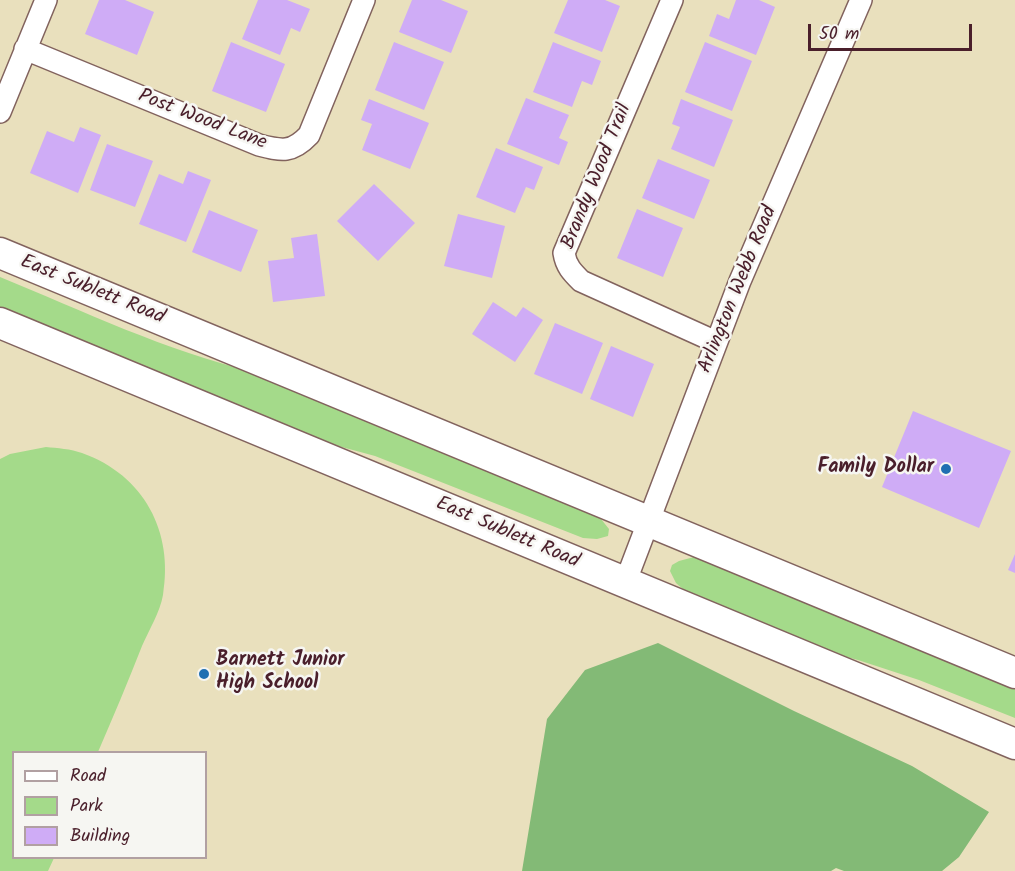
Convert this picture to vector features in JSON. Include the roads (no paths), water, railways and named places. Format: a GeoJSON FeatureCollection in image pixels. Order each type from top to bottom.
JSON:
{"type":"FeatureCollection","features":[{"type":"Feature","properties":{"kind":"main road","name":"East Sublett Road"},"geometry":{"type":"LineString","coordinates":[[0,253],[1015,673]]}},
{"type":"Feature","properties":{"kind":"main road","name":"East Sublett Road"},"geometry":{"type":"LineString","coordinates":[[0,323],[1015,744]]}},
{"type":"Feature","properties":{"kind":"street"},"geometry":{"type":"LineString","coordinates":[[0,112],[46,0]]}},
{"type":"Feature","properties":{"kind":"street","name":"Post Wood Lane"},"geometry":{"type":"LineString","coordinates":[[25,49],[250,142],[273,149],[289,150],[300,145],[309,135],[364,0]]}},
{"type":"Feature","properties":{"kind":"street","name":"Brandy Wood Trail"},"geometry":{"type":"LineString","coordinates":[[672,0],[564,253],[572,272],[581,281],[716,342]]}},
{"type":"Feature","properties":{"kind":"street","name":"Arlington Webb Road"},"geometry":{"type":"LineString","coordinates":[[625,583],[716,342],[861,0]]}},
{"type":"Feature","properties":{"kind":"place","name":"Family Dollar"},"geometry":{"type":"Point","coordinates":[946,469]}},
{"type":"Feature","properties":{"kind":"place","name":"Barnett Junior High School"},"geometry":{"type":"Point","coordinates":[204,674]}}]}
